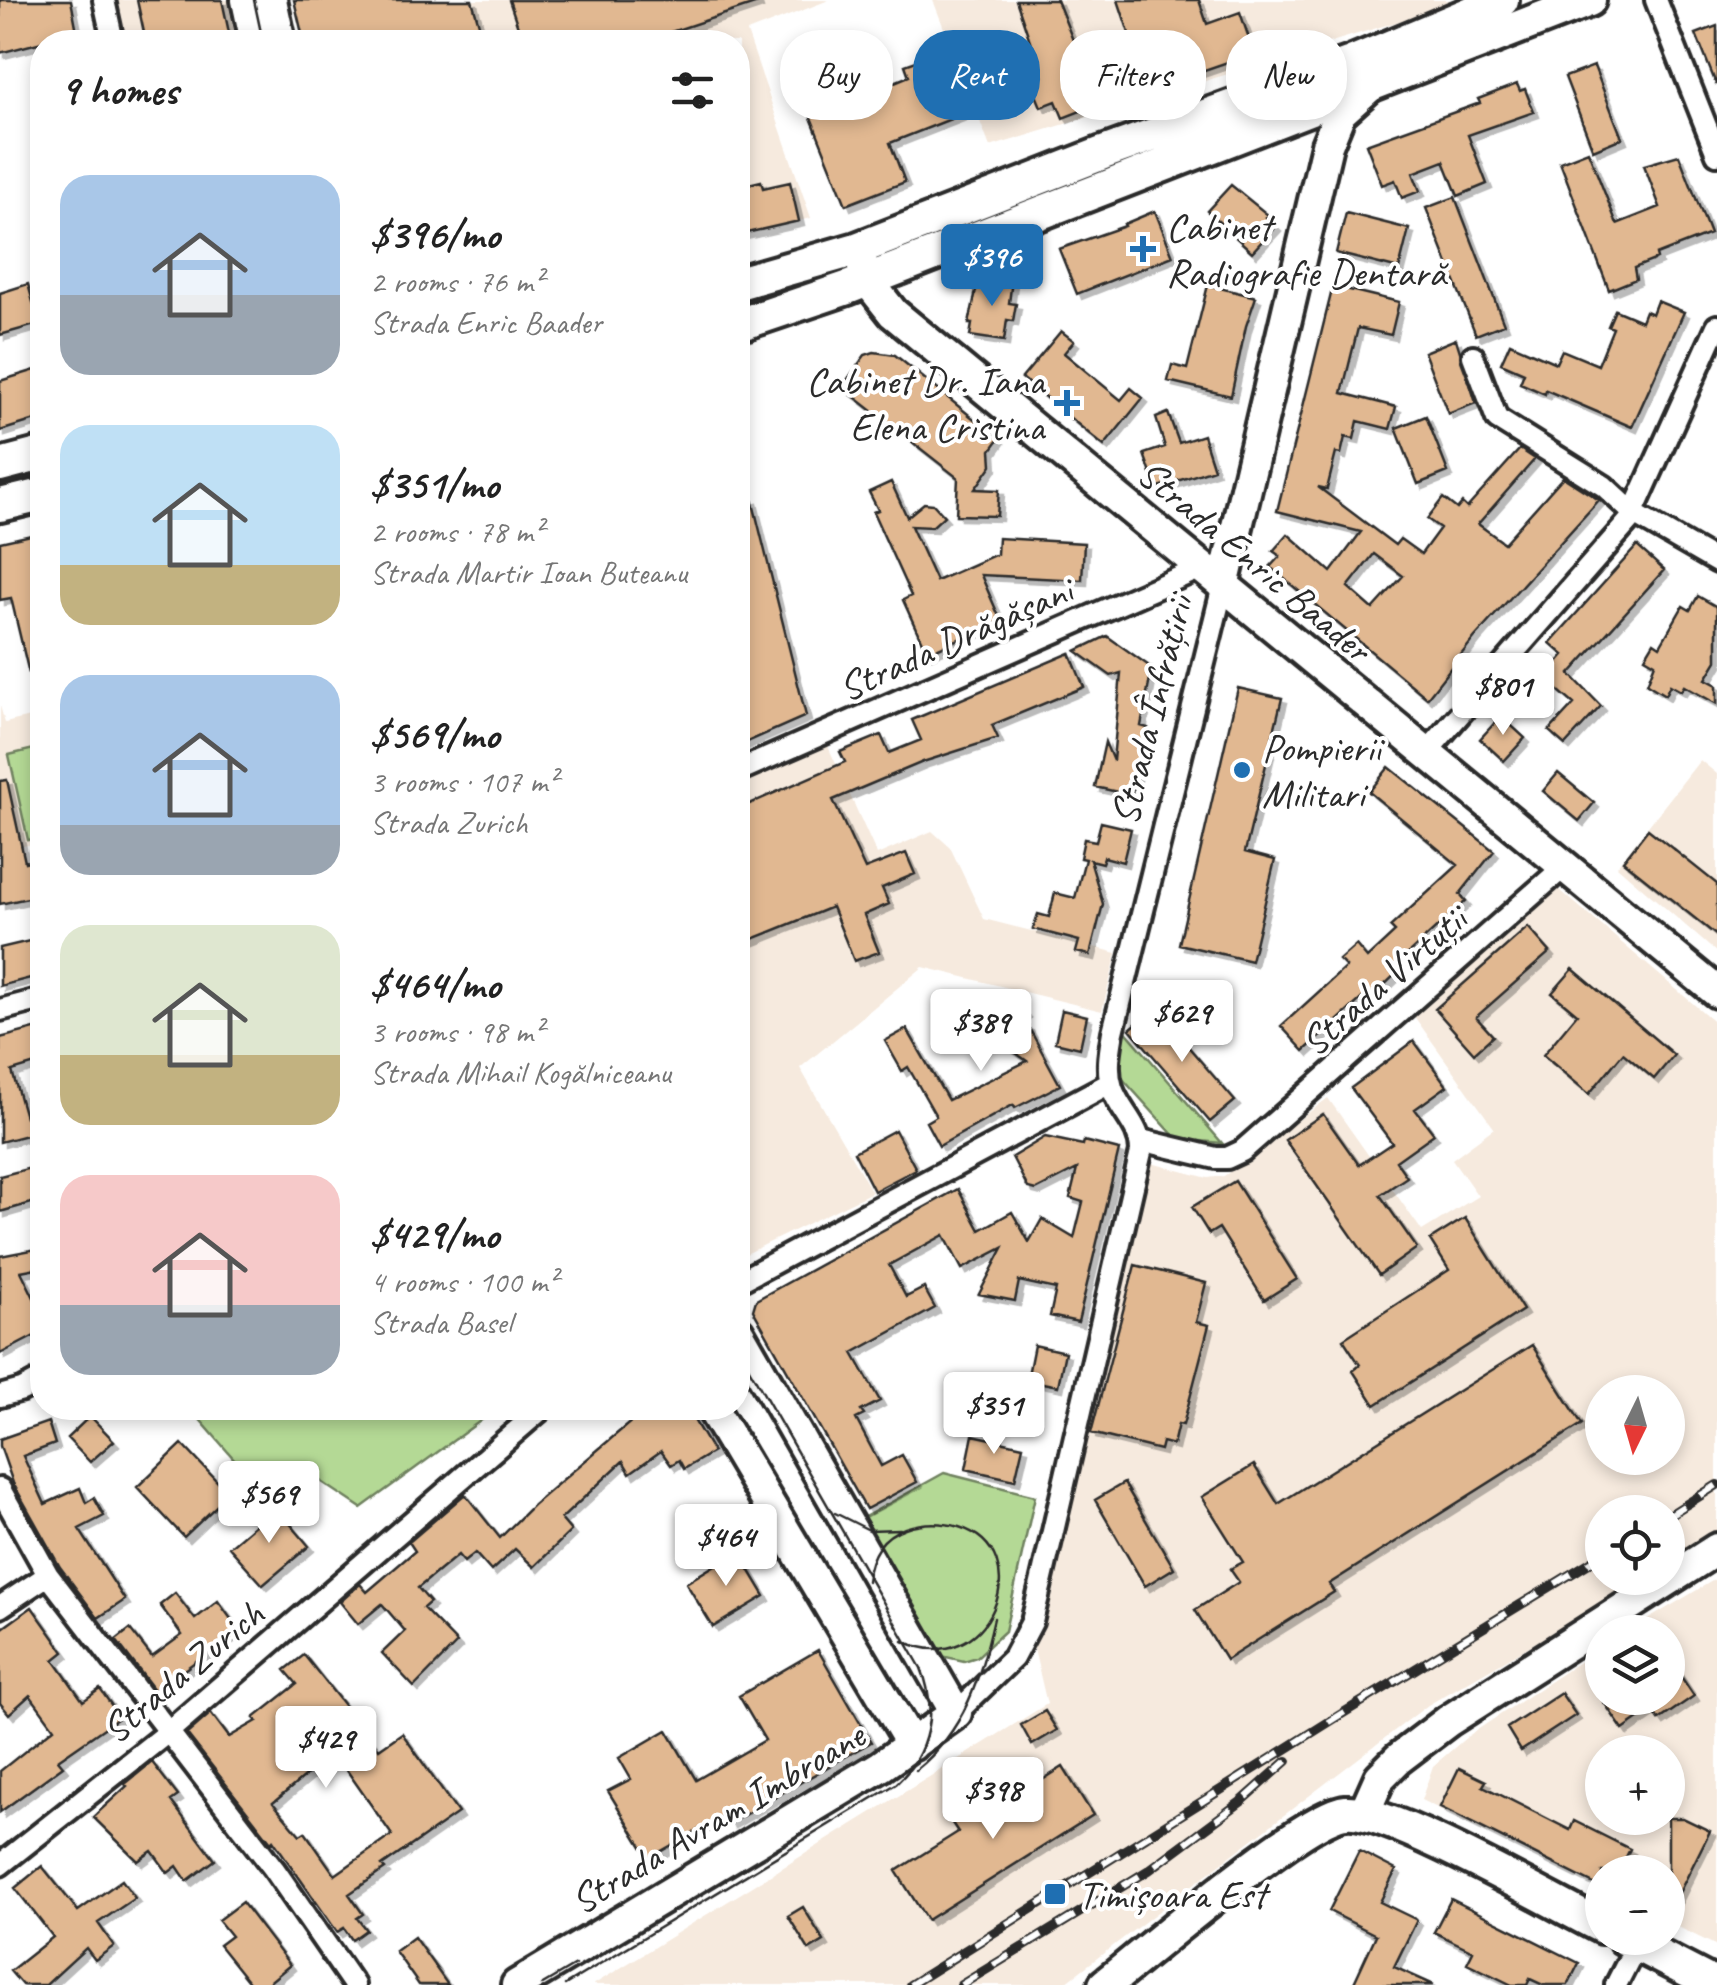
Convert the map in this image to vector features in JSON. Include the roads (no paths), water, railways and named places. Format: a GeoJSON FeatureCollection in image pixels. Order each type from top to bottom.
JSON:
{"type":"FeatureCollection","features":[{"type":"Feature","properties":{"kind":"main road"},"geometry":{"type":"LineString","coordinates":[[750,319],[1103,153],[1352,62],[1502,0]]}},
{"type":"Feature","properties":{"kind":"main road"},"geometry":{"type":"LineString","coordinates":[[750,281],[862,264],[1376,82],[1589,0]]}},
{"type":"Feature","properties":{"kind":"main road"},"geometry":{"type":"LineString","coordinates":[[0,465],[30,457]]}},
{"type":"Feature","properties":{"kind":"main road"},"geometry":{"type":"LineString","coordinates":[[0,505],[30,498]]}},
{"type":"Feature","properties":{"kind":"main road"},"geometry":{"type":"LineString","coordinates":[[1105,1985],[1316,1822],[1336,1813],[1364,1812],[1416,1833],[1585,1918]]}},
{"type":"Feature","properties":{"kind":"main road"},"geometry":{"type":"LineString","coordinates":[[1658,1955],[1716,1985]]}},
{"type":"Feature","properties":{"kind":"street"},"geometry":{"type":"LineString","coordinates":[[104,0],[110,30]]}},
{"type":"Feature","properties":{"kind":"street"},"geometry":{"type":"LineString","coordinates":[[247,0],[253,30]]}},
{"type":"Feature","properties":{"kind":"street"},"geometry":{"type":"LineString","coordinates":[[271,0],[277,30]]}},
{"type":"Feature","properties":{"kind":"street"},"geometry":{"type":"LineString","coordinates":[[1656,0],[1717,154]]}},
{"type":"Feature","properties":{"kind":"street","name":"Strada Înfrățirii"},"geometry":{"type":"LineString","coordinates":[[1110,1084],[1108,1058],[1122,985],[1212,577],[1327,145],[1340,114],[1376,82]]}},
{"type":"Feature","properties":{"kind":"street","name":"Strada Enric Baader"},"geometry":{"type":"LineString","coordinates":[[862,264],[893,312],[1717,992]]}},
{"type":"Feature","properties":{"kind":"street"},"geometry":{"type":"LineString","coordinates":[[1426,752],[1634,514],[1717,326]]}},
{"type":"Feature","properties":{"kind":"street"},"geometry":{"type":"LineString","coordinates":[[1473,356],[1496,419],[1604,486],[1634,514],[1717,562]]}},
{"type":"Feature","properties":{"kind":"street","name":"Strada Drăgășani"},"geometry":{"type":"LineString","coordinates":[[750,766],[1212,577]]}},
{"type":"Feature","properties":{"kind":"street","name":"Strada Virtuții"},"geometry":{"type":"LineString","coordinates":[[1141,1140],[1216,1158],[1242,1151],[1565,866]]}},
{"type":"Feature","properties":{"kind":"street"},"geometry":{"type":"LineString","coordinates":[[0,1010],[30,1002]]}},
{"type":"Feature","properties":{"kind":"street"},"geometry":{"type":"LineString","coordinates":[[750,1276],[1110,1084],[1141,1140],[1140,1164],[1028,1633],[1012,1658],[956,1713],[750,1353]]}},
{"type":"Feature","properties":{"kind":"street"},"geometry":{"type":"LineString","coordinates":[[0,1396],[30,1386]]}},
{"type":"Feature","properties":{"kind":"street","name":"Strada Zurich"},"geometry":{"type":"LineString","coordinates":[[0,1866],[168,1732],[529,1420]]}},
{"type":"Feature","properties":{"kind":"street"},"geometry":{"type":"LineString","coordinates":[[719,1420],[912,1745]]}},
{"type":"Feature","properties":{"kind":"street"},"geometry":{"type":"LineString","coordinates":[[0,1489],[48,1574],[274,1869],[354,1985]]}},
{"type":"Feature","properties":{"kind":"street"},"geometry":{"type":"LineString","coordinates":[[1364,1812],[1380,1777],[1448,1721],[1717,1549]]}},
{"type":"Feature","properties":{"kind":"street"},"geometry":{"type":"LineString","coordinates":[[0,1608],[48,1574]]}},
{"type":"Feature","properties":{"kind":"street","name":"Strada Avram Imbroane"},"geometry":{"type":"LineString","coordinates":[[517,1985],[912,1745],[956,1713]]}},
{"type":"Feature","properties":{"kind":"street"},"geometry":{"type":"LineString","coordinates":[[1616,1985],[1626,1955]]}},
{"type":"Feature","properties":{"kind":"tram line"},"geometry":{"type":"LineString","coordinates":[[254,0],[260,30]]}},
{"type":"Feature","properties":{"kind":"tram line"},"geometry":{"type":"LineString","coordinates":[[565,1985],[896,1784],[923,1745],[929,1699],[921,1668],[750,1370]]}},
{"type":"Feature","properties":{"kind":"tram line"},"geometry":{"type":"LineString","coordinates":[[835,1513],[869,1530],[900,1529]]}},
{"type":"Feature","properties":{"kind":"tram line"},"geometry":{"type":"LineString","coordinates":[[867,1581],[874,1555],[883,1542],[918,1525],[959,1527],[983,1541],[997,1561],[1000,1585],[994,1609],[980,1630],[959,1644],[933,1649],[903,1641]]}},
{"type":"Feature","properties":{"kind":"tram line"},"geometry":{"type":"LineString","coordinates":[[916,1770],[933,1755],[959,1720],[977,1681],[994,1618]]}},
{"type":"Feature","properties":{"kind":"tram line"},"geometry":{"type":"LineString","coordinates":[[541,1985],[575,1965]]}},
{"type":"Feature","properties":{"kind":"railway"},"geometry":{"type":"LineString","coordinates":[[1685,1505],[1717,1485]]}},
{"type":"Feature","properties":{"kind":"railway"},"geometry":{"type":"LineString","coordinates":[[910,1985],[1585,1565]]}},
{"type":"Feature","properties":{"kind":"railway"},"geometry":{"type":"LineString","coordinates":[[961,1985],[1149,1870],[1242,1801],[1287,1761]]}},
{"type":"Feature","properties":{"kind":"place","name":"Cabinet Radiografie Dentară"},"geometry":{"type":"Point","coordinates":[1143,249]}},
{"type":"Feature","properties":{"kind":"place","name":"Cabinet Dr. Iana Elena Cristina"},"geometry":{"type":"Point","coordinates":[1067,403]}},
{"type":"Feature","properties":{"kind":"place","name":"Pompierii Militari"},"geometry":{"type":"Point","coordinates":[1242,770]}},
{"type":"Feature","properties":{"kind":"place","name":"Timișoara Est"},"geometry":{"type":"Point","coordinates":[1055,1894]}}]}
